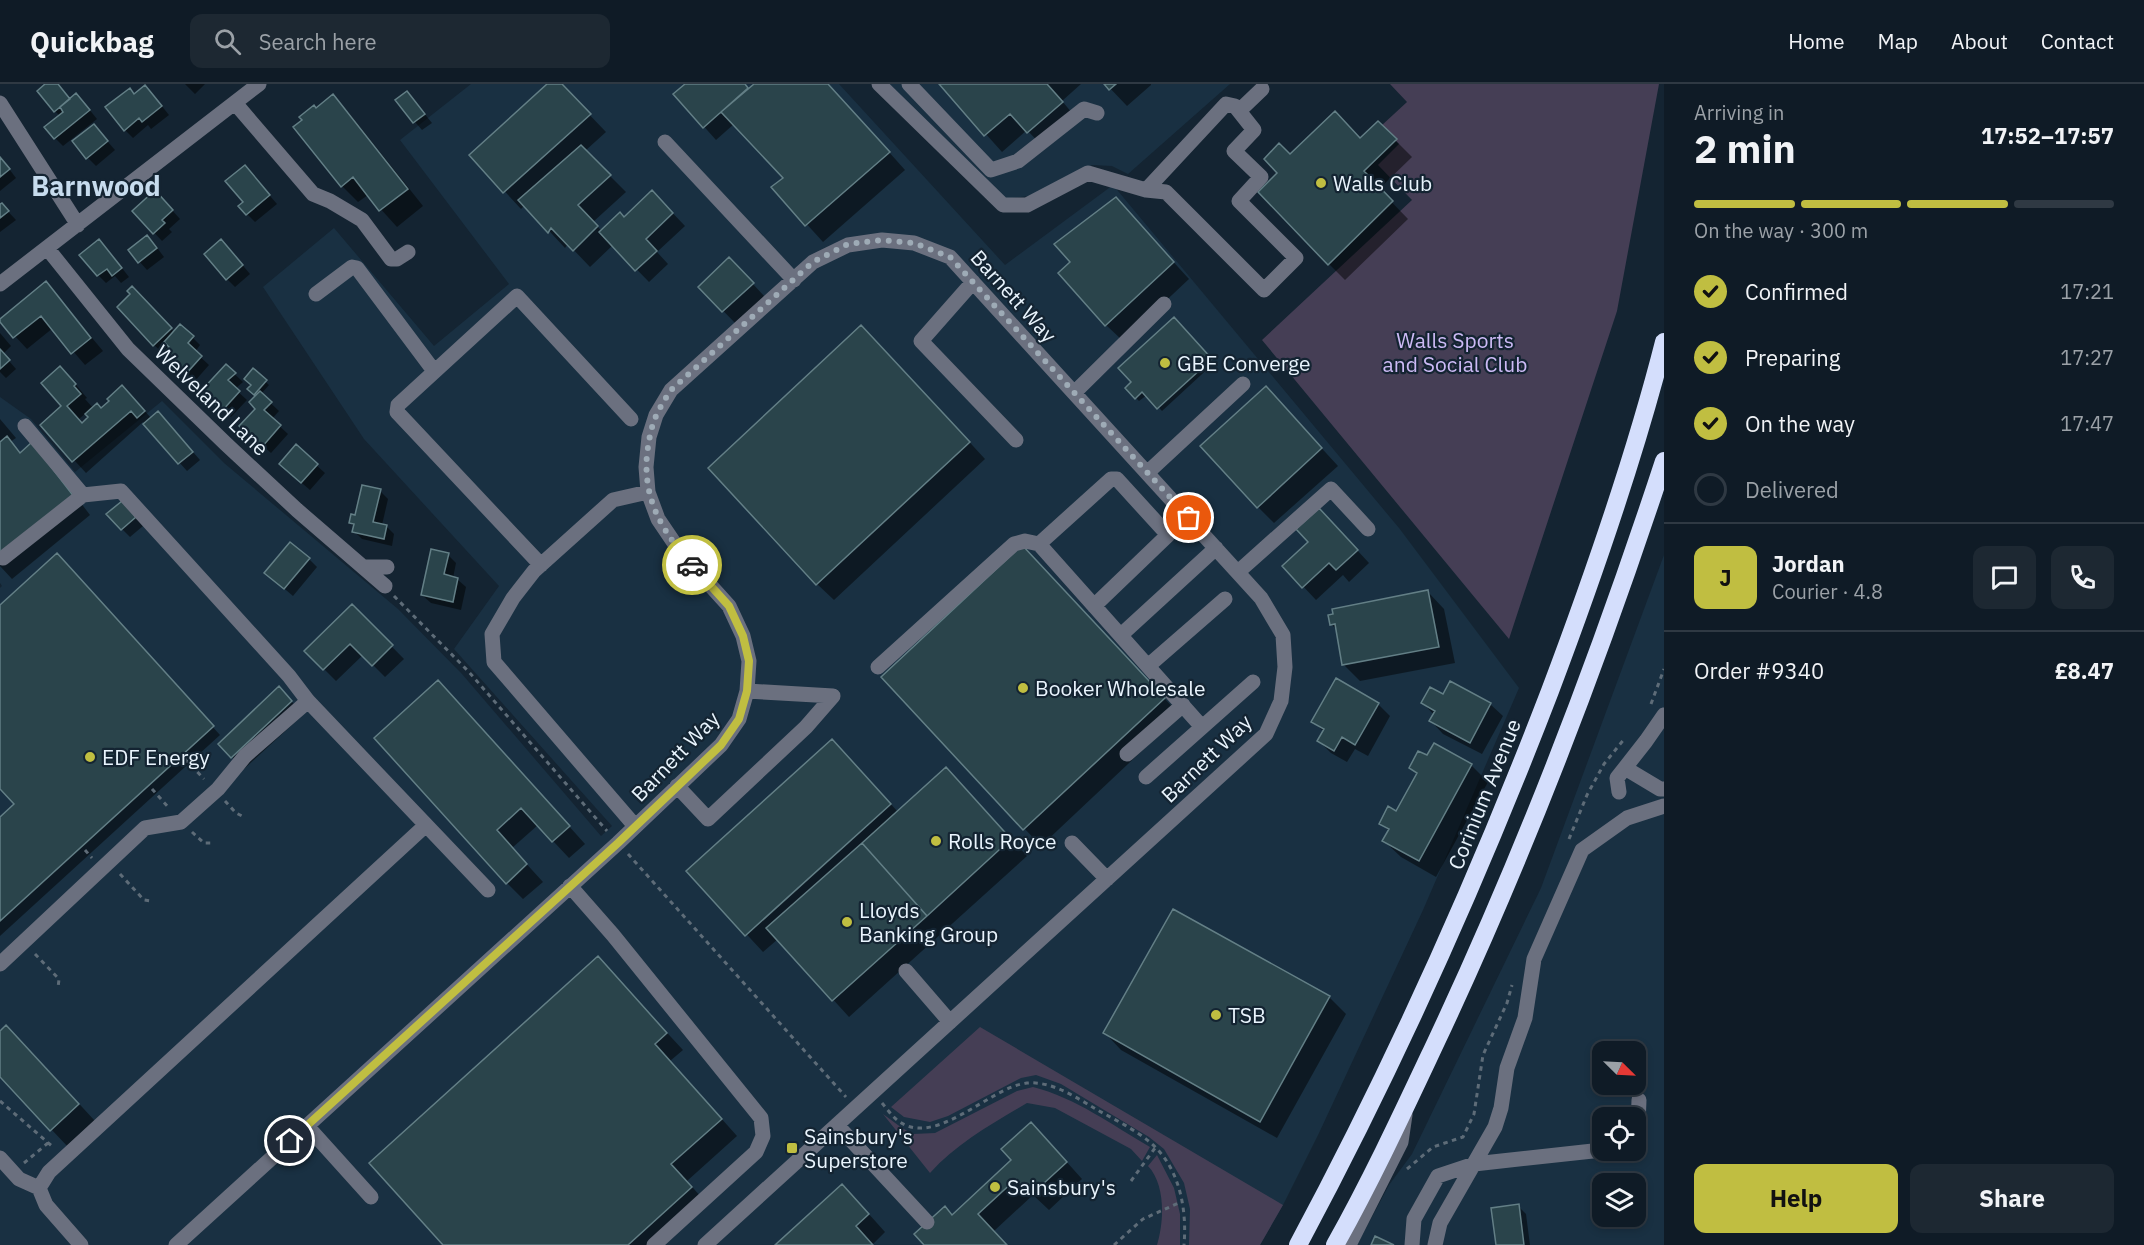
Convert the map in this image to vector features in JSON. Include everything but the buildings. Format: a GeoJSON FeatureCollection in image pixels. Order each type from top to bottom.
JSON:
{"type":"FeatureCollection","features":[{"type":"Feature","properties":{"kind":"highway","name":"Corinium Avenue"},"geometry":{"type":"LineString","coordinates":[[1298,1245],[1390,1067],[1494,833],[1568,645],[1607,532],[1664,342]]}},
{"type":"Feature","properties":{"kind":"highway"},"geometry":{"type":"LineString","coordinates":[[1335,1245],[1407,1104],[1472,967],[1555,767],[1602,644],[1664,460]]}},
{"type":"Feature","properties":{"kind":"street"},"geometry":{"type":"LineString","coordinates":[[0,284],[259,84]]}},
{"type":"Feature","properties":{"kind":"street"},"geometry":{"type":"LineString","coordinates":[[879,84],[1004,206],[1027,205],[1088,173],[1146,190],[1167,192],[1264,290],[1296,258],[1239,201],[1261,177],[1234,151],[1254,130],[1234,106],[1226,104],[1146,190]]}},
{"type":"Feature","properties":{"kind":"street"},"geometry":{"type":"LineString","coordinates":[[909,84],[991,170],[1018,161],[1083,109],[1097,113]]}},
{"type":"Feature","properties":{"kind":"street"},"geometry":{"type":"LineString","coordinates":[[1239,111],[1262,89]]}},
{"type":"Feature","properties":{"kind":"street"},"geometry":{"type":"LineString","coordinates":[[0,103],[78,225]]}},
{"type":"Feature","properties":{"kind":"street"},"geometry":{"type":"LineString","coordinates":[[235,103],[313,194],[362,220],[391,259],[397,259],[408,252]]}},
{"type":"Feature","properties":{"kind":"street"},"geometry":{"type":"LineString","coordinates":[[665,142],[794,280]]}},
{"type":"Feature","properties":{"kind":"street","name":"Barnett Way"},"geometry":{"type":"LineString","coordinates":[[176,1245],[618,843],[721,745],[739,719],[747,691],[749,661],[743,636],[729,606],[681,553],[658,519],[648,492],[646,467],[649,437],[656,415],[671,390],[813,262],[848,244],[882,240],[914,243],[950,257],[1261,598],[1283,635],[1285,667],[1281,701],[1266,734],[705,1245]]}},
{"type":"Feature","properties":{"kind":"street","name":"Welveland Lane"},"geometry":{"type":"LineString","coordinates":[[47,248],[128,349],[297,510],[385,586]]}},
{"type":"Feature","properties":{"kind":"street"},"geometry":{"type":"LineString","coordinates":[[316,294],[352,267],[357,268],[434,371]]}},
{"type":"Feature","properties":{"kind":"street"},"geometry":{"type":"LineString","coordinates":[[973,282],[921,341],[1016,440]]}},
{"type":"Feature","properties":{"kind":"street"},"geometry":{"type":"LineString","coordinates":[[541,565],[397,412],[398,405],[517,296],[631,419]]}},
{"type":"Feature","properties":{"kind":"street"},"geometry":{"type":"LineString","coordinates":[[1074,393],[1164,304]]}},
{"type":"Feature","properties":{"kind":"street"},"geometry":{"type":"LineString","coordinates":[[1147,473],[1243,384]]}},
{"type":"Feature","properties":{"kind":"street"},"geometry":{"type":"LineString","coordinates":[[25,426],[83,495]]}},
{"type":"Feature","properties":{"kind":"street"},"geometry":{"type":"LineString","coordinates":[[1039,544],[1111,479],[1117,479],[1154,519],[1168,535],[1094,606]]}},
{"type":"Feature","properties":{"kind":"street"},"geometry":{"type":"LineString","coordinates":[[1238,572],[1331,489],[1368,529]]}},
{"type":"Feature","properties":{"kind":"street"},"geometry":{"type":"LineString","coordinates":[[3,558],[83,495],[121,490],[289,676],[308,701],[488,890]]}},
{"type":"Feature","properties":{"kind":"street"},"geometry":{"type":"LineString","coordinates":[[635,826],[494,663],[492,634],[513,598],[541,565],[613,500],[648,492]]}},
{"type":"Feature","properties":{"kind":"street"},"geometry":{"type":"LineString","coordinates":[[878,668],[1014,544],[1025,541],[1039,544],[1202,727]]}},
{"type":"Feature","properties":{"kind":"street"},"geometry":{"type":"LineString","coordinates":[[1121,635],[1216,548]]}},
{"type":"Feature","properties":{"kind":"street"},"geometry":{"type":"LineString","coordinates":[[364,567],[387,567]]}},
{"type":"Feature","properties":{"kind":"street"},"geometry":{"type":"LineString","coordinates":[[1148,666],[1225,599]]}},
{"type":"Feature","properties":{"kind":"street"},"geometry":{"type":"LineString","coordinates":[[1146,777],[1253,682]]}},
{"type":"Feature","properties":{"kind":"street"},"geometry":{"type":"LineString","coordinates":[[677,786],[708,819],[806,727],[833,696],[747,691]]}},
{"type":"Feature","properties":{"kind":"street"},"geometry":{"type":"LineString","coordinates":[[0,964],[145,828],[181,822],[216,791],[244,756],[308,701]]}},
{"type":"Feature","properties":{"kind":"street"},"geometry":{"type":"LineString","coordinates":[[1127,754],[1183,705]]}},
{"type":"Feature","properties":{"kind":"street"},"geometry":{"type":"LineString","coordinates":[[1619,792],[1617,778],[1664,715]]}},
{"type":"Feature","properties":{"kind":"street"},"geometry":{"type":"LineString","coordinates":[[1625,768],[1659,789],[1664,789]]}},
{"type":"Feature","properties":{"kind":"street"},"geometry":{"type":"LineString","coordinates":[[1435,1245],[1440,1223],[1495,1127],[1501,1108],[1507,1068],[1525,1018],[1534,959],[1582,850],[1627,818],[1664,806]]}},
{"type":"Feature","properties":{"kind":"street"},"geometry":{"type":"LineString","coordinates":[[39,1188],[49,1172],[426,825]]}},
{"type":"Feature","properties":{"kind":"street"},"geometry":{"type":"LineString","coordinates":[[1072,843],[1107,879]]}},
{"type":"Feature","properties":{"kind":"street"},"geometry":{"type":"LineString","coordinates":[[570,886],[613,935],[762,1118],[763,1136],[756,1152],[654,1245]]}},
{"type":"Feature","properties":{"kind":"street"},"geometry":{"type":"LineString","coordinates":[[906,971],[950,1022]]}},
{"type":"Feature","properties":{"kind":"street"},"geometry":{"type":"LineString","coordinates":[[1639,1100],[1639,1107]]}},
{"type":"Feature","properties":{"kind":"street"},"geometry":{"type":"LineString","coordinates":[[1349,1245],[1401,1142],[1407,1104]]}},
{"type":"Feature","properties":{"kind":"street"},"geometry":{"type":"LineString","coordinates":[[837,1125],[927,1222]]}},
{"type":"Feature","properties":{"kind":"street"},"geometry":{"type":"LineString","coordinates":[[307,1126],[371,1197]]}},
{"type":"Feature","properties":{"kind":"street"},"geometry":{"type":"LineString","coordinates":[[1412,1245],[1414,1219],[1438,1176],[1474,1164],[1592,1151]]}},
{"type":"Feature","properties":{"kind":"street"},"geometry":{"type":"LineString","coordinates":[[0,1158],[19,1179],[39,1188],[46,1205],[76,1240],[60,1245]]}},
{"type":"Feature","properties":{"kind":"path"},"geometry":{"type":"LineString","coordinates":[[385,586],[469,672],[618,843],[856,1109]]}},
{"type":"Feature","properties":{"kind":"path"},"geometry":{"type":"LineString","coordinates":[[873,1093],[898,1120],[913,1128],[924,1129],[975,1107],[1014,1086],[1028,1083],[1057,1088],[1082,1100],[1144,1138],[1155,1148],[1172,1173],[1183,1201],[1184,1245]]}},
{"type":"Feature","properties":{"kind":"path"},"geometry":{"type":"LineString","coordinates":[[0,1101],[65,1157]]}},
{"type":"Feature","properties":{"kind":"path"},"geometry":{"type":"LineString","coordinates":[[13,1173],[48,1143]]}},
{"type":"Feature","properties":{"kind":"path"},"geometry":{"type":"LineString","coordinates":[[1131,1181],[1155,1148]]}},
{"type":"Feature","properties":{"kind":"path"},"geometry":{"type":"LineString","coordinates":[[1114,1245],[1143,1219],[1183,1201]]}},
{"type":"Feature","properties":{"kind":"shaded area"},"geometry":{"type":"Polygon","coordinates":[[[471,84],[839,84],[1005,265],[1113,185],[1399,528],[1519,688],[1423,910],[1319,1133],[1260,1245],[0,1245],[0,588],[2,586],[0,583],[0,397],[31,419],[75,472],[162,401],[224,463],[398,609],[462,674],[601,836],[612,826],[454,649],[499,586],[364,439],[263,287],[334,228],[434,346],[509,284],[400,140],[471,84]]]}},
{"type":"Feature","properties":{"kind":"shaded area"},"geometry":{"type":"Polygon","coordinates":[[[886,84],[1230,84],[1128,174],[1112,166],[1092,165],[1035,195],[999,200],[886,84]]]}},
{"type":"Feature","properties":{"kind":"shaded area"},"geometry":{"type":"Polygon","coordinates":[[[1664,555],[1664,1245],[1357,1245],[1389,1185],[1412,1154],[1541,888],[1664,555]]]}},
{"type":"Feature","properties":{"kind":"green space","name":"Walls Sports and Social Club"},"geometry":{"type":"Polygon","coordinates":[[[1390,84],[1659,84],[1617,311],[1509,639],[1262,340],[1412,200],[1378,165],[1399,144],[1381,126],[1407,102],[1390,84]]]}},
{"type":"Feature","properties":{"kind":"green space"},"geometry":{"type":"Polygon","coordinates":[[[980,1027],[1283,1205],[1260,1245],[1189,1245],[1190,1209],[1184,1183],[1164,1149],[1149,1137],[1061,1084],[1036,1075],[1021,1078],[948,1116],[930,1122],[904,1117],[891,1107],[980,1027]]]}},
{"type":"Feature","properties":{"kind":"green space"},"geometry":{"type":"Polygon","coordinates":[[[1033,1087],[1079,1105],[1150,1147],[1142,1161],[1131,1149],[1055,1108],[1027,1103],[963,1143],[930,1173],[883,1114],[913,1134],[935,1133],[1017,1091],[1033,1087]]]}},
{"type":"Feature","properties":{"kind":"green space"},"geometry":{"type":"Polygon","coordinates":[[[1157,1155],[1174,1188],[1180,1214],[1180,1245],[1157,1245],[1162,1215],[1161,1193],[1154,1174],[1148,1166],[1157,1155]]]}},
{"type":"Feature","properties":{"kind":"way so far"},"geometry":{"type":"LineString","coordinates":[[692,565],[658,519],[648,492],[646,467],[649,437],[656,415],[671,390],[813,262],[848,244],[882,240],[914,243],[950,257],[1189,518]]}},
{"type":"Feature","properties":{"kind":"place","name":"Walls Club"},"geometry":{"type":"Point","coordinates":[1321,183]}},
{"type":"Feature","properties":{"kind":"place","name":"GBE Converge"},"geometry":{"type":"Point","coordinates":[1165,363]}},
{"type":"Feature","properties":{"kind":"place","name":"Booker Wholesale"},"geometry":{"type":"Point","coordinates":[1023,688]}},
{"type":"Feature","properties":{"kind":"place","name":"EDF Energy"},"geometry":{"type":"Point","coordinates":[90,757]}},
{"type":"Feature","properties":{"kind":"place","name":"Rolls Royce"},"geometry":{"type":"Point","coordinates":[936,841]}},
{"type":"Feature","properties":{"kind":"place","name":"Lloyds Banking Group"},"geometry":{"type":"Point","coordinates":[847,922]}},
{"type":"Feature","properties":{"kind":"place","name":"TSB"},"geometry":{"type":"Point","coordinates":[1216,1015]}},
{"type":"Feature","properties":{"kind":"place","name":"Sainsbury's Superstore"},"geometry":{"type":"Point","coordinates":[792,1148]}},
{"type":"Feature","properties":{"kind":"place","name":"Sainsbury's"},"geometry":{"type":"Point","coordinates":[995,1187]}},
{"type":"Feature","properties":{"kind":"district","name":"Barnwood"},"geometry":{"type":"Point","coordinates":[96,185]}},
{"type":"Feature","properties":{"kind":"route"},"geometry":{"type":"LineString","coordinates":[[290,1141],[618,843],[721,745],[739,719],[747,691],[749,661],[743,636],[729,606],[692,565]]}}]}
